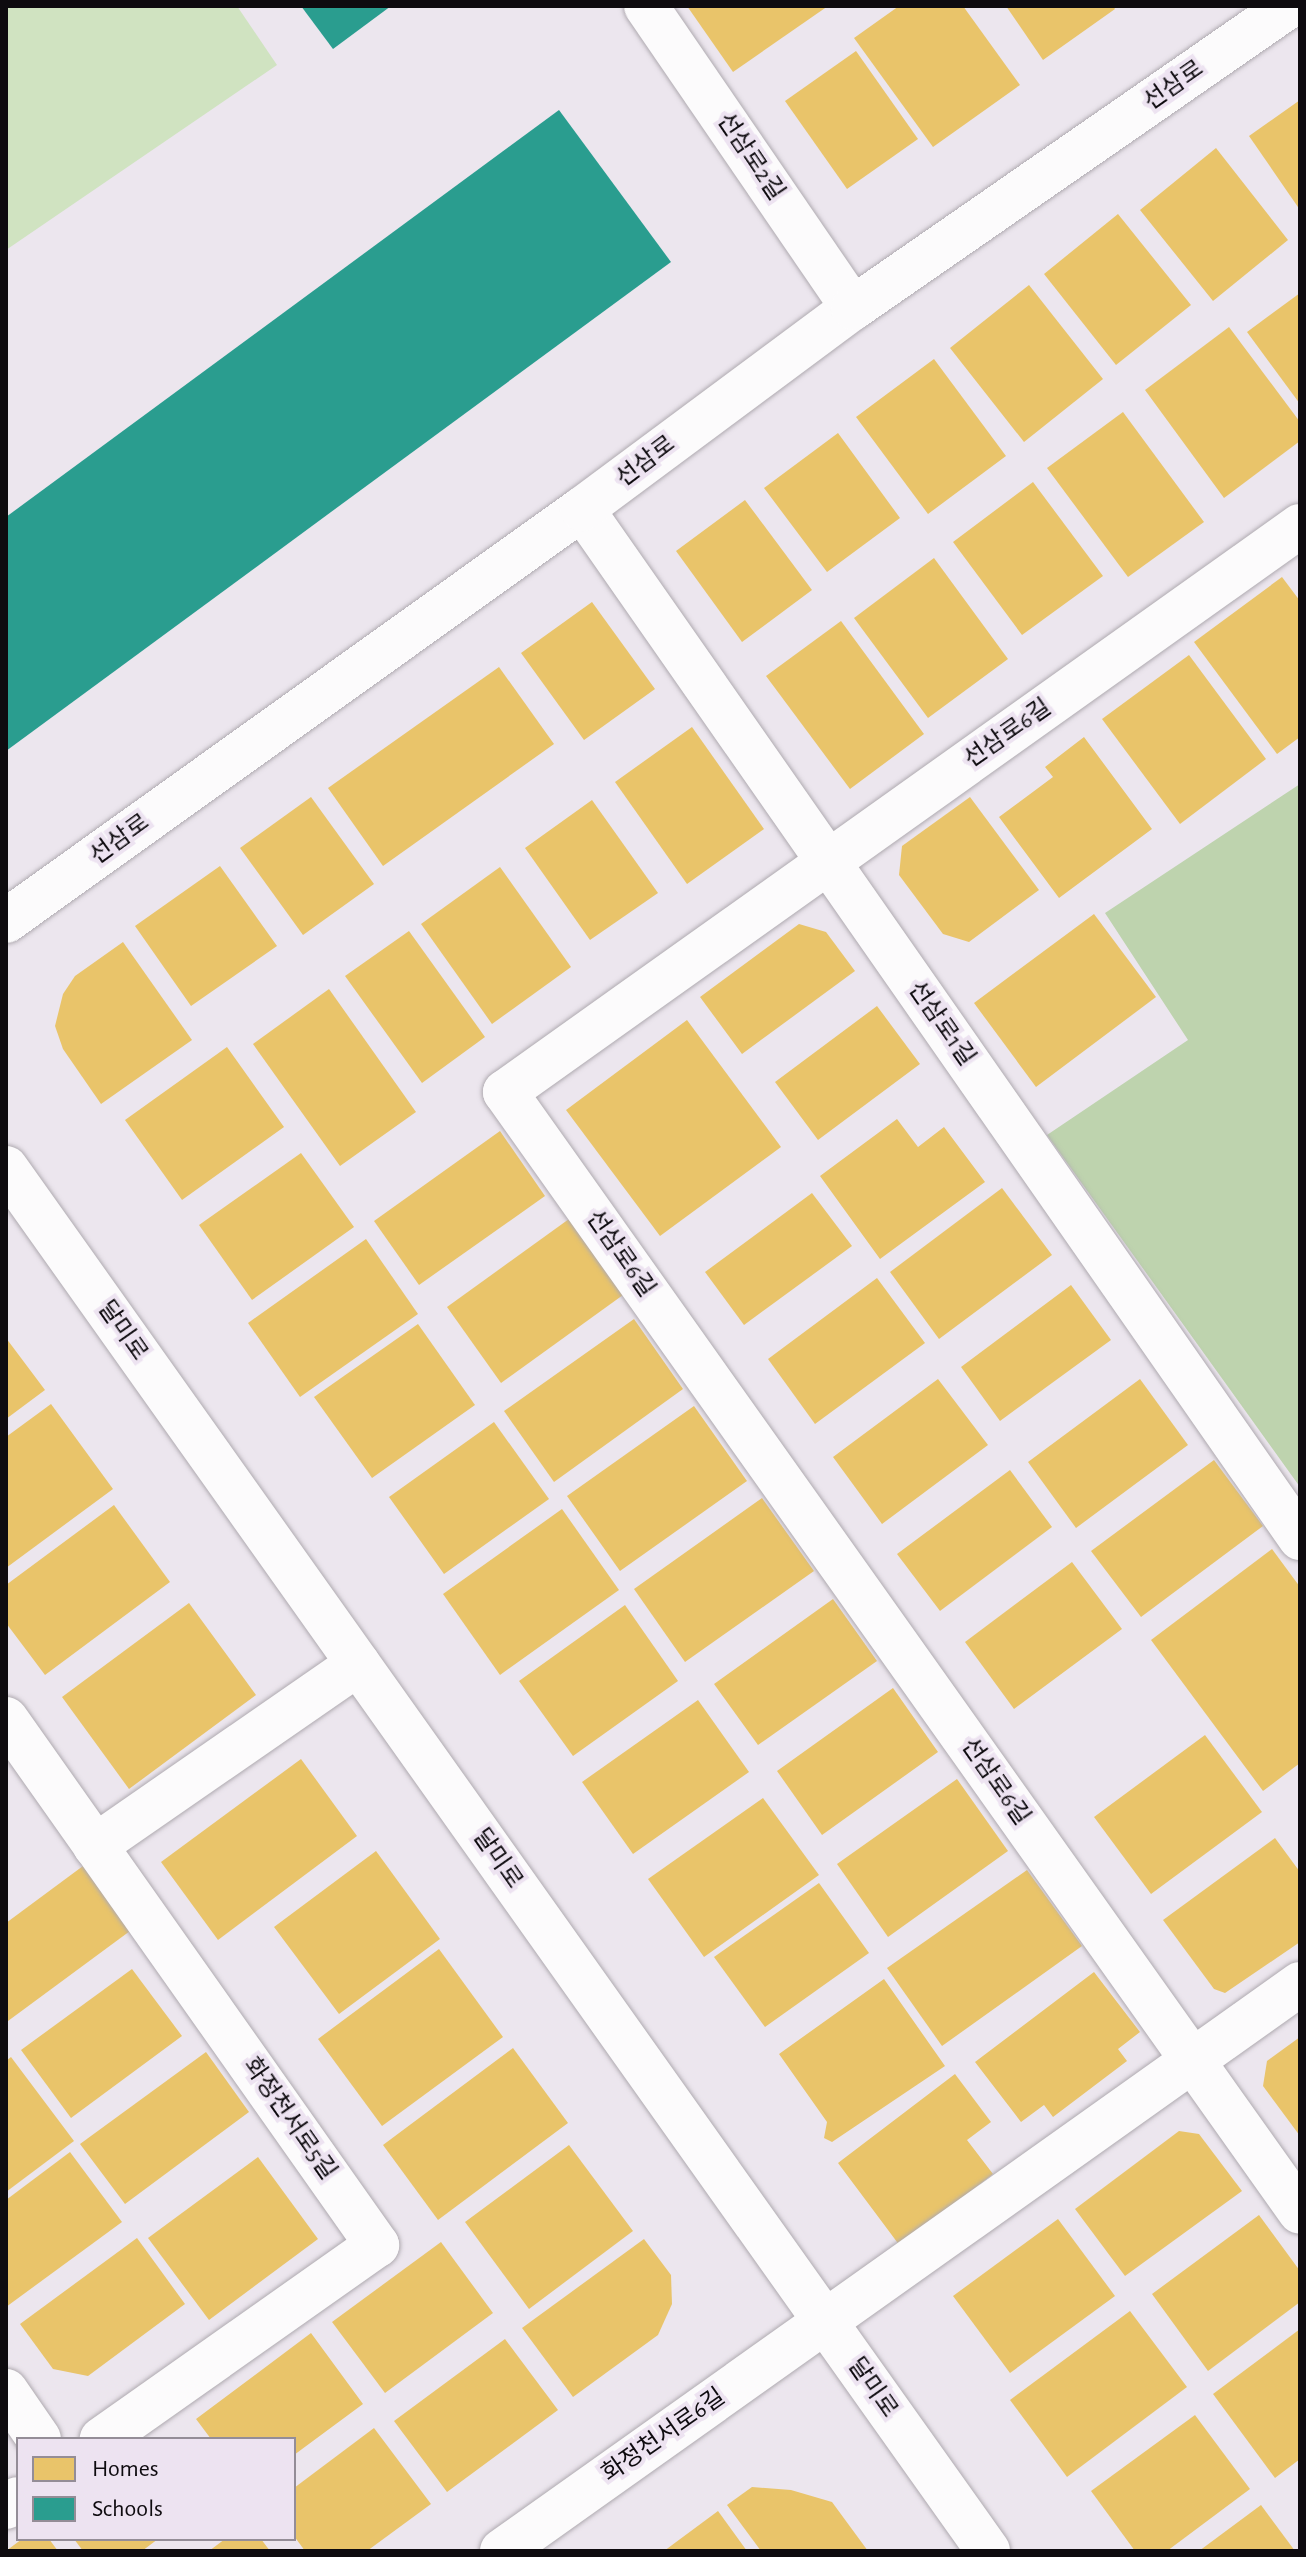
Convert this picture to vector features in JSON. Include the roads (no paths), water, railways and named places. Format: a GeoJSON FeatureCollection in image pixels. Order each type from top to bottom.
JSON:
{"type":"FeatureCollection","features":[{"type":"Feature","properties":{"kind":"street","name":"선삼로2길"},"geometry":{"type":"LineString","coordinates":[[646,6],[853,308]]}},
{"type":"Feature","properties":{"kind":"street","name":"선삼로"},"geometry":{"type":"LineString","coordinates":[[6,921],[582,509],[853,308],[1289,6]]}},
{"type":"Feature","properties":{"kind":"street","name":"선삼로1길"},"geometry":{"type":"LineString","coordinates":[[582,509],[1300,1538]]}},
{"type":"Feature","properties":{"kind":"street","name":"선삼로6길"},"geometry":{"type":"LineString","coordinates":[[1294,541],[827,862],[505,1092],[1300,2212]]}},
{"type":"Feature","properties":{"kind":"street","name":"달미로"},"geometry":{"type":"LineString","coordinates":[[6,1168],[988,2551]]}},
{"type":"Feature","properties":{"kind":"street"},"geometry":{"type":"LineString","coordinates":[[95,1846],[358,1664]]}},
{"type":"Feature","properties":{"kind":"street","name":"화정천서로5길"},"geometry":{"type":"LineString","coordinates":[[6,1719],[377,2245],[105,2437]]}},
{"type":"Feature","properties":{"kind":"street","name":"화정천서로6길"},"geometry":{"type":"LineString","coordinates":[[502,2551],[1300,1984]]}},
{"type":"Feature","properties":{"kind":"street"},"geometry":{"type":"LineString","coordinates":[[6,2391],[38,2437]]}}]}
